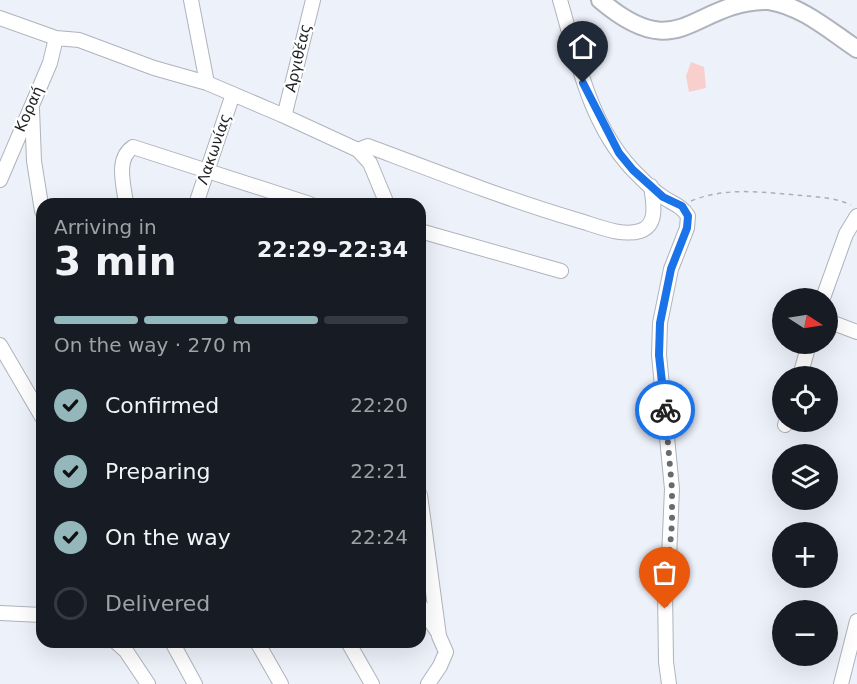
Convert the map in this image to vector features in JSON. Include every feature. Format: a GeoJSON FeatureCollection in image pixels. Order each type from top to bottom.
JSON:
{"type":"FeatureCollection","features":[{"type":"Feature","properties":{"kind":"main road"},"geometry":{"type":"LineString","coordinates":[[600,0],[633,22],[657,30],[682,26],[730,2],[754,0],[785,2],[857,49]]}},
{"type":"Feature","properties":{"kind":"street"},"geometry":{"type":"LineString","coordinates":[[191,0],[207,83]]}},
{"type":"Feature","properties":{"kind":"street","name":"Αργιθέας"},"geometry":{"type":"LineString","coordinates":[[282,115],[286,109],[313,0]]}},
{"type":"Feature","properties":{"kind":"street"},"geometry":{"type":"LineString","coordinates":[[560,0],[583,83],[619,153],[663,197],[682,206],[688,216],[687,228],[671,269],[660,323],[659,355],[672,489],[665,590],[666,662],[669,684]]}},
{"type":"Feature","properties":{"kind":"street"},"geometry":{"type":"LineString","coordinates":[[0,18],[56,38],[79,40],[134,61],[207,83],[358,150],[370,163],[385,198]]}},
{"type":"Feature","properties":{"kind":"street","name":"Κοραή"},"geometry":{"type":"LineString","coordinates":[[0,180],[50,63],[56,38]]}},
{"type":"Feature","properties":{"kind":"street","name":"Λακωνίας"},"geometry":{"type":"LineString","coordinates":[[197,198],[233,94]]}},
{"type":"Feature","properties":{"kind":"street"},"geometry":{"type":"LineString","coordinates":[[33,102],[34,161],[40,198]]}},
{"type":"Feature","properties":{"kind":"street"},"geometry":{"type":"LineString","coordinates":[[358,150],[368,146],[524,204],[615,231],[640,231],[647,227],[653,217],[651,186]]}},
{"type":"Feature","properties":{"kind":"street"},"geometry":{"type":"LineString","coordinates":[[125,198],[121,161],[126,152],[133,147],[277,198]]}},
{"type":"Feature","properties":{"kind":"street"},"geometry":{"type":"LineString","coordinates":[[827,288],[855,211]]}},
{"type":"Feature","properties":{"kind":"street"},"geometry":{"type":"LineString","coordinates":[[426,233],[561,272]]}},
{"type":"Feature","properties":{"kind":"street"},"geometry":{"type":"LineString","coordinates":[[838,325],[857,332]]}},
{"type":"Feature","properties":{"kind":"street"},"geometry":{"type":"LineString","coordinates":[[0,345],[36,407]]}},
{"type":"Feature","properties":{"kind":"street"},"geometry":{"type":"LineString","coordinates":[[426,540],[439,636]]}},
{"type":"Feature","properties":{"kind":"street"},"geometry":{"type":"LineString","coordinates":[[0,613],[36,615]]}},
{"type":"Feature","properties":{"kind":"street"},"geometry":{"type":"LineString","coordinates":[[426,615],[446,651],[440,666],[428,684]]}},
{"type":"Feature","properties":{"kind":"street"},"geometry":{"type":"LineString","coordinates":[[841,684],[857,621]]}},
{"type":"Feature","properties":{"kind":"street"},"geometry":{"type":"LineString","coordinates":[[123,648],[148,684]]}},
{"type":"Feature","properties":{"kind":"street"},"geometry":{"type":"LineString","coordinates":[[175,648],[195,684]]}},
{"type":"Feature","properties":{"kind":"street"},"geometry":{"type":"LineString","coordinates":[[260,648],[281,684]]}},
{"type":"Feature","properties":{"kind":"street"},"geometry":{"type":"LineString","coordinates":[[351,648],[372,684]]}},
{"type":"Feature","properties":{"kind":"path"},"geometry":{"type":"LineString","coordinates":[[682,206],[699,198],[744,190],[827,198],[855,211]]}},
{"type":"Feature","properties":{"kind":"building"},"geometry":{"type":"Polygon","coordinates":[[[691,62],[704,67],[706,88],[689,92],[686,76],[691,62]]]}},
{"type":"Feature","properties":{"kind":"way so far"},"geometry":{"type":"LineString","coordinates":[[665,410],[672,489],[672,523],[665,609]]}},
{"type":"Feature","properties":{"kind":"route"},"geometry":{"type":"LineString","coordinates":[[583,83],[619,153],[633,170],[663,197],[682,206],[688,216],[687,228],[671,269],[660,323],[659,355],[665,410]]}}]}
